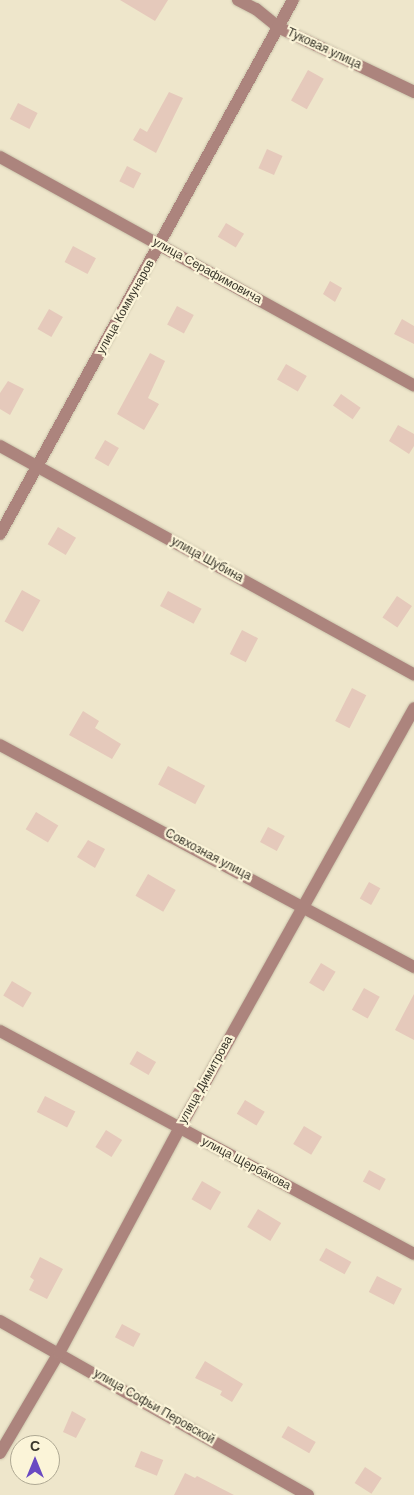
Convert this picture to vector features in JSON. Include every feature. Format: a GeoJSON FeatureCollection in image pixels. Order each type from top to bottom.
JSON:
{"type":"FeatureCollection","features":[{"type":"Feature","properties":{"kind":"street","name":"Туковая улица"},"geometry":{"type":"LineString","coordinates":[[238,0],[256,9],[278,27],[414,92]]}},
{"type":"Feature","properties":{"kind":"street","name":"улица Коммунаров"},"geometry":{"type":"LineString","coordinates":[[0,534],[161,245],[294,0]]}},
{"type":"Feature","properties":{"kind":"street","name":"улица Серафимовича"},"geometry":{"type":"LineString","coordinates":[[0,157],[414,386]]}},
{"type":"Feature","properties":{"kind":"street","name":"улица Шубина"},"geometry":{"type":"LineString","coordinates":[[0,446],[414,675]]}},
{"type":"Feature","properties":{"kind":"street","name":"улица Димитрова"},"geometry":{"type":"LineString","coordinates":[[0,1453],[59,1353],[179,1129],[414,708]]}},
{"type":"Feature","properties":{"kind":"street","name":"Совхозная улица"},"geometry":{"type":"LineString","coordinates":[[0,745],[304,906],[414,967]]}},
{"type":"Feature","properties":{"kind":"street","name":"улица Щербакова"},"geometry":{"type":"LineString","coordinates":[[0,1031],[414,1254]]}},
{"type":"Feature","properties":{"kind":"street","name":"улица Софьи Перовской"},"geometry":{"type":"LineString","coordinates":[[0,1321],[308,1495]]}},
{"type":"Feature","properties":{"kind":"building"},"geometry":{"type":"Polygon","coordinates":[[[120,0],[168,0],[155,21],[120,0]]]}},
{"type":"Feature","properties":{"kind":"building"},"geometry":{"type":"Polygon","coordinates":[[[308,70],[324,79],[307,109],[291,101],[308,70]]]}},
{"type":"Feature","properties":{"kind":"building"},"geometry":{"type":"Polygon","coordinates":[[[169,92],[183,98],[156,153],[133,140],[140,128],[147,132],[169,92]]]}},
{"type":"Feature","properties":{"kind":"building"},"geometry":{"type":"Polygon","coordinates":[[[18,103],[38,113],[29,129],[10,119],[18,103]]]}},
{"type":"Feature","properties":{"kind":"building"},"geometry":{"type":"Polygon","coordinates":[[[267,149],[283,156],[274,175],[258,168],[267,149]]]}},
{"type":"Feature","properties":{"kind":"building"},"geometry":{"type":"Polygon","coordinates":[[[127,166],[141,173],[134,188],[119,181],[127,166]]]}},
{"type":"Feature","properties":{"kind":"building"},"geometry":{"type":"Polygon","coordinates":[[[226,223],[244,234],[236,248],[218,237],[226,223]]]}},
{"type":"Feature","properties":{"kind":"building"},"geometry":{"type":"Polygon","coordinates":[[[73,246],[96,258],[88,274],[65,262],[73,246]]]}},
{"type":"Feature","properties":{"kind":"building"},"geometry":{"type":"Polygon","coordinates":[[[330,281],[342,288],[335,302],[323,294],[330,281]]]}},
{"type":"Feature","properties":{"kind":"building"},"geometry":{"type":"Polygon","coordinates":[[[177,306],[194,315],[184,333],[167,325],[177,306]]]}},
{"type":"Feature","properties":{"kind":"building"},"geometry":{"type":"Polygon","coordinates":[[[49,309],[63,317],[51,337],[38,329],[49,309]]]}},
{"type":"Feature","properties":{"kind":"building"},"geometry":{"type":"Polygon","coordinates":[[[402,319],[414,326],[414,344],[394,334],[402,319]]]}},
{"type":"Feature","properties":{"kind":"building"},"geometry":{"type":"Polygon","coordinates":[[[150,353],[165,361],[148,398],[159,404],[144,430],[117,414],[150,353]]]}},
{"type":"Feature","properties":{"kind":"building"},"geometry":{"type":"Polygon","coordinates":[[[286,364],[307,376],[298,392],[277,380],[286,364]]]}},
{"type":"Feature","properties":{"kind":"building"},"geometry":{"type":"Polygon","coordinates":[[[8,381],[24,389],[10,415],[0,409],[0,393],[8,381]]]}},
{"type":"Feature","properties":{"kind":"building"},"geometry":{"type":"Polygon","coordinates":[[[341,394],[361,408],[353,419],[333,405],[341,394]]]}},
{"type":"Feature","properties":{"kind":"building"},"geometry":{"type":"Polygon","coordinates":[[[398,425],[414,434],[414,446],[409,454],[389,441],[398,425]]]}},
{"type":"Feature","properties":{"kind":"building"},"geometry":{"type":"Polygon","coordinates":[[[105,440],[119,448],[108,466],[94,458],[105,440]]]}},
{"type":"Feature","properties":{"kind":"building"},"geometry":{"type":"Polygon","coordinates":[[[58,527],[76,538],[66,555],[48,544],[58,527]]]}},
{"type":"Feature","properties":{"kind":"building"},"geometry":{"type":"Polygon","coordinates":[[[22,590],[40,600],[23,632],[5,621],[22,590]]]}},
{"type":"Feature","properties":{"kind":"building"},"geometry":{"type":"Polygon","coordinates":[[[168,591],[202,609],[194,624],[160,606],[168,591]]]}},
{"type":"Feature","properties":{"kind":"building"},"geometry":{"type":"Polygon","coordinates":[[[397,596],[412,606],[397,628],[382,618],[397,596]]]}},
{"type":"Feature","properties":{"kind":"building"},"geometry":{"type":"Polygon","coordinates":[[[242,630],[258,638],[246,662],[230,654],[242,630]]]}},
{"type":"Feature","properties":{"kind":"building"},"geometry":{"type":"Polygon","coordinates":[[[352,688],[366,695],[349,728],[335,721],[352,688]]]}},
{"type":"Feature","properties":{"kind":"building"},"geometry":{"type":"Polygon","coordinates":[[[83,711],[99,721],[95,728],[121,744],[112,759],[69,735],[83,711]]]}},
{"type":"Feature","properties":{"kind":"building"},"geometry":{"type":"Polygon","coordinates":[[[168,766],[205,786],[195,804],[158,785],[168,766]]]}},
{"type":"Feature","properties":{"kind":"building"},"geometry":{"type":"Polygon","coordinates":[[[36,812],[58,825],[48,843],[26,829],[36,812]]]}},
{"type":"Feature","properties":{"kind":"building"},"geometry":{"type":"Polygon","coordinates":[[[268,827],[285,836],[277,851],[260,842],[268,827]]]}},
{"type":"Feature","properties":{"kind":"building"},"geometry":{"type":"Polygon","coordinates":[[[88,840],[105,849],[95,868],[77,857],[88,840]]]}},
{"type":"Feature","properties":{"kind":"building"},"geometry":{"type":"Polygon","coordinates":[[[148,874],[176,890],[163,912],[136,896],[148,874]]]}},
{"type":"Feature","properties":{"kind":"building"},"geometry":{"type":"Polygon","coordinates":[[[369,882],[380,888],[371,905],[360,899],[369,882]]]}},
{"type":"Feature","properties":{"kind":"building"},"geometry":{"type":"Polygon","coordinates":[[[321,963],[336,972],[324,991],[309,983],[321,963]]]}},
{"type":"Feature","properties":{"kind":"building"},"geometry":{"type":"Polygon","coordinates":[[[12,981],[32,993],[23,1007],[3,996],[12,981]]]}},
{"type":"Feature","properties":{"kind":"building"},"geometry":{"type":"Polygon","coordinates":[[[364,988],[380,997],[368,1019],[352,1010],[364,988]]]}},
{"type":"Feature","properties":{"kind":"building"},"geometry":{"type":"Polygon","coordinates":[[[414,994],[414,1040],[395,1030],[414,994]]]}},
{"type":"Feature","properties":{"kind":"building"},"geometry":{"type":"Polygon","coordinates":[[[137,1051],[156,1062],[149,1075],[130,1064],[137,1051]]]}},
{"type":"Feature","properties":{"kind":"building"},"geometry":{"type":"Polygon","coordinates":[[[45,1096],[75,1111],[67,1127],[37,1112],[45,1096]]]}},
{"type":"Feature","properties":{"kind":"building"},"geometry":{"type":"Polygon","coordinates":[[[245,1100],[265,1112],[256,1126],[237,1114],[245,1100]]]}},
{"type":"Feature","properties":{"kind":"building"},"geometry":{"type":"Polygon","coordinates":[[[304,1126],[322,1137],[311,1155],[293,1144],[304,1126]]]}},
{"type":"Feature","properties":{"kind":"building"},"geometry":{"type":"Polygon","coordinates":[[[106,1130],[122,1140],[112,1157],[95,1147],[106,1130]]]}},
{"type":"Feature","properties":{"kind":"building"},"geometry":{"type":"Polygon","coordinates":[[[369,1170],[386,1179],[380,1190],[363,1181],[369,1170]]]}},
{"type":"Feature","properties":{"kind":"building"},"geometry":{"type":"Polygon","coordinates":[[[202,1181],[221,1192],[211,1210],[192,1199],[202,1181]]]}},
{"type":"Feature","properties":{"kind":"building"},"geometry":{"type":"Polygon","coordinates":[[[258,1209],[281,1223],[270,1241],[247,1227],[258,1209]]]}},
{"type":"Feature","properties":{"kind":"building"},"geometry":{"type":"Polygon","coordinates":[[[326,1248],[351,1262],[345,1274],[319,1260],[326,1248]]]}},
{"type":"Feature","properties":{"kind":"building"},"geometry":{"type":"Polygon","coordinates":[[[40,1257],[63,1269],[47,1299],[29,1290],[34,1280],[30,1277],[40,1257]]]}},
{"type":"Feature","properties":{"kind":"building"},"geometry":{"type":"Polygon","coordinates":[[[377,1276],[402,1289],[394,1305],[369,1292],[377,1276]]]}},
{"type":"Feature","properties":{"kind":"building"},"geometry":{"type":"Polygon","coordinates":[[[122,1324],[141,1334],[133,1347],[115,1337],[122,1324]]]}},
{"type":"Feature","properties":{"kind":"building"},"geometry":{"type":"Polygon","coordinates":[[[205,1361],[243,1384],[232,1402],[220,1395],[222,1391],[195,1378],[205,1361]]]}},
{"type":"Feature","properties":{"kind":"building"},"geometry":{"type":"Polygon","coordinates":[[[72,1411],[86,1419],[76,1438],[63,1432],[72,1411]]]}},
{"type":"Feature","properties":{"kind":"building"},"geometry":{"type":"Polygon","coordinates":[[[288,1426],[316,1442],[309,1453],[282,1437],[288,1426]]]}},
{"type":"Feature","properties":{"kind":"building"},"geometry":{"type":"Polygon","coordinates":[[[141,1451],[163,1460],[157,1476],[135,1467],[141,1451]]]}},
{"type":"Feature","properties":{"kind":"building"},"geometry":{"type":"Polygon","coordinates":[[[365,1467],[382,1478],[371,1494],[355,1483],[365,1467]]]}},
{"type":"Feature","properties":{"kind":"building"},"geometry":{"type":"Polygon","coordinates":[[[185,1473],[195,1478],[197,1476],[234,1495],[174,1495],[185,1473]]]}}]}
